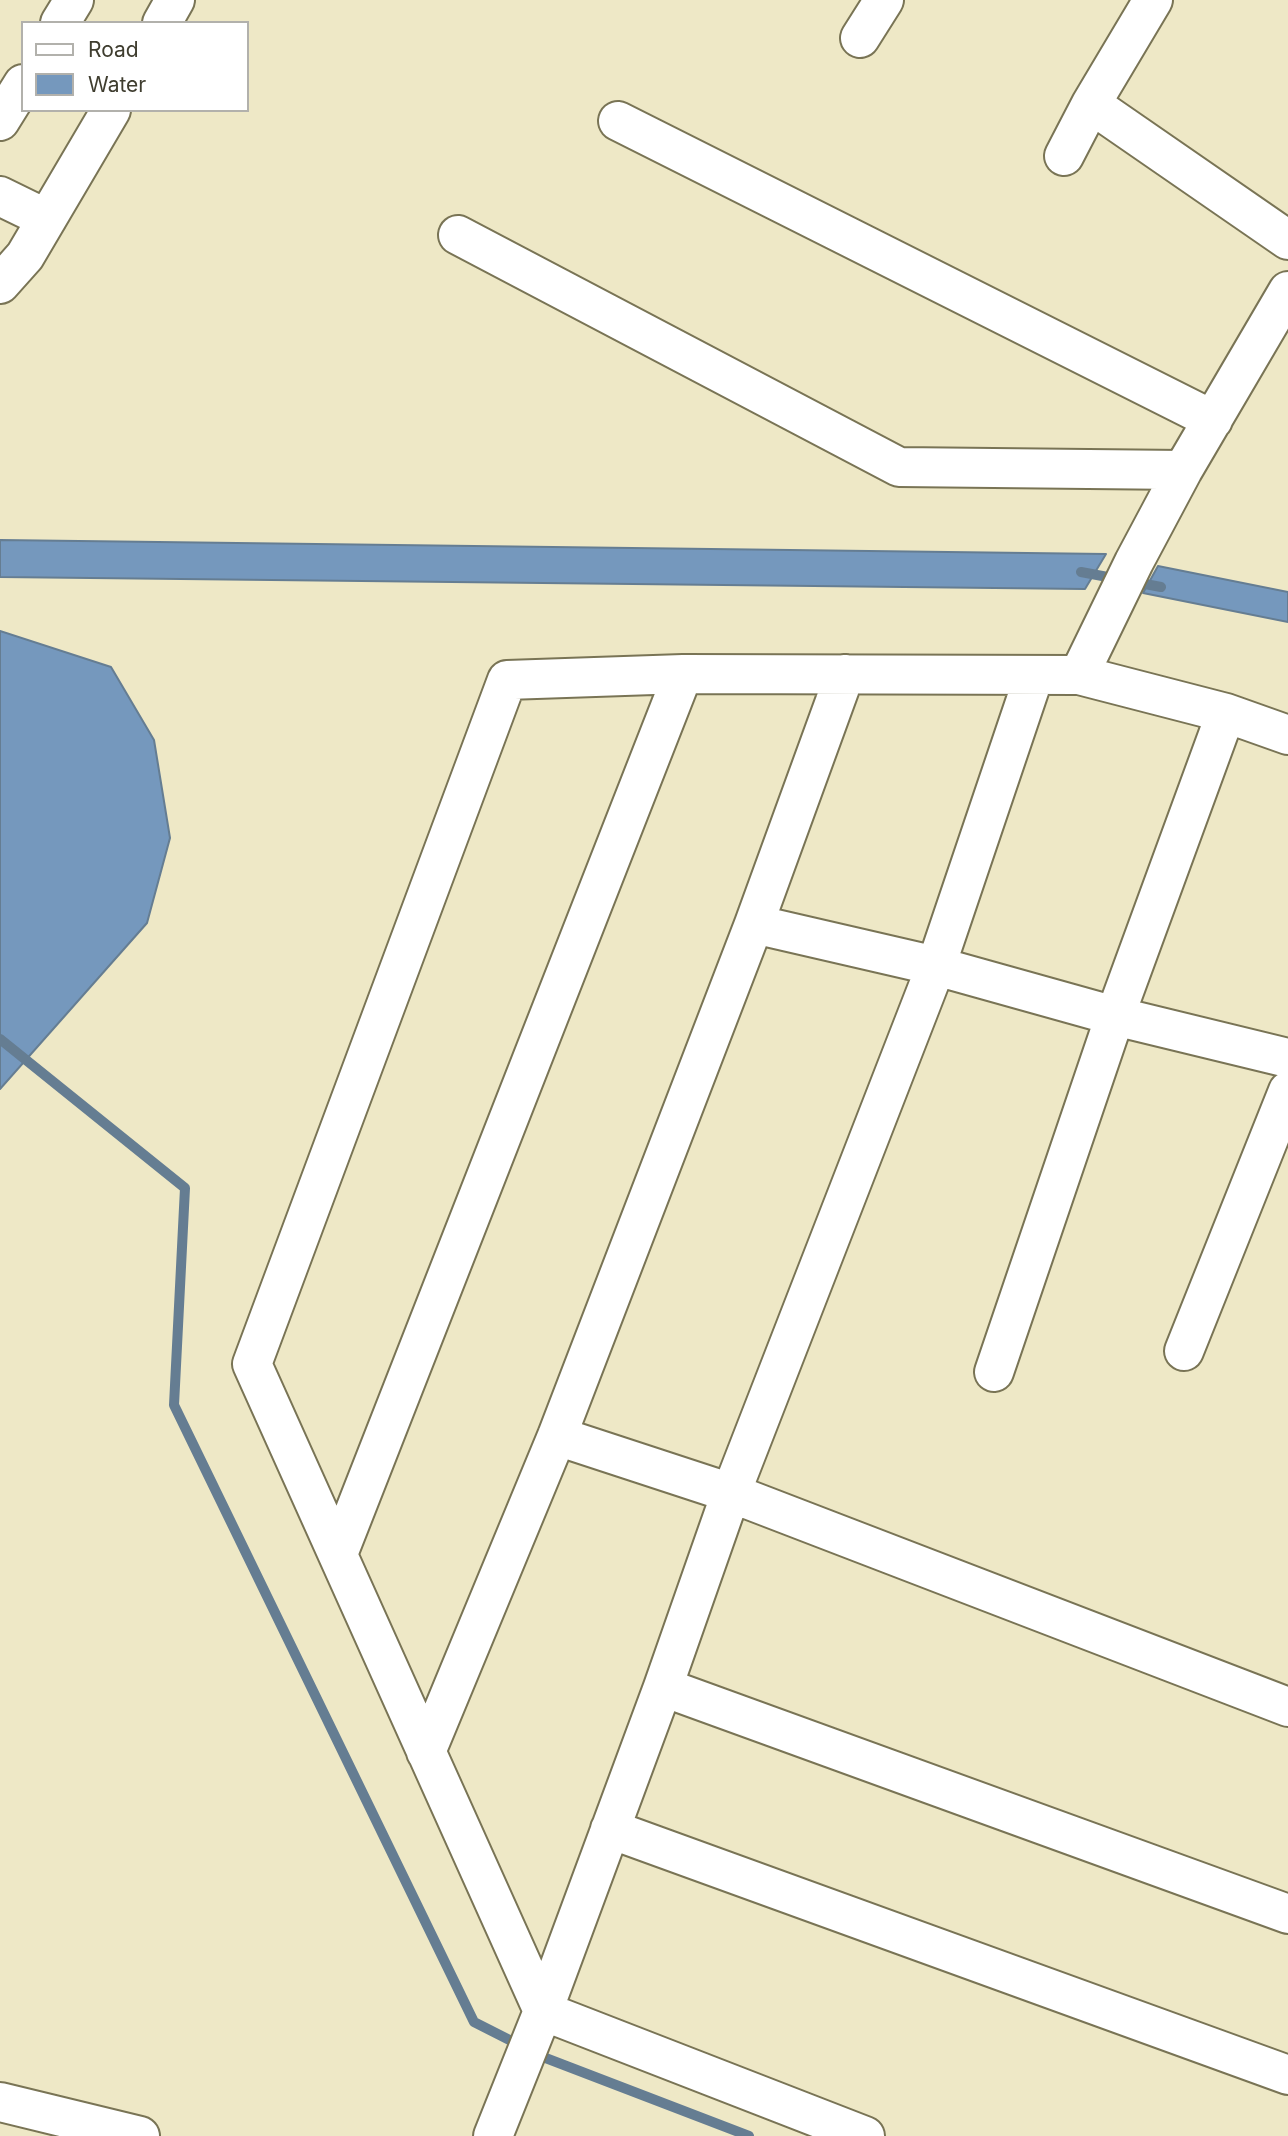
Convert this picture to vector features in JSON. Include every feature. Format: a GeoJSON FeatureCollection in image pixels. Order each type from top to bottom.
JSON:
{"type":"FeatureCollection","features":[{"type":"Feature","properties":{"kind":"street"},"geometry":{"type":"LineString","coordinates":[[61,21],[74,0]]}},
{"type":"Feature","properties":{"kind":"street"},"geometry":{"type":"LineString","coordinates":[[163,21],[175,0]]}},
{"type":"Feature","properties":{"kind":"street"},"geometry":{"type":"LineString","coordinates":[[860,38],[884,0]]}},
{"type":"Feature","properties":{"kind":"street"},"geometry":{"type":"LineString","coordinates":[[1064,156],[1091,104],[1153,0]]}},
{"type":"Feature","properties":{"kind":"street"},"geometry":{"type":"LineString","coordinates":[[0,121],[21,87]]}},
{"type":"Feature","properties":{"kind":"street"},"geometry":{"type":"LineString","coordinates":[[1091,104],[1288,240]]}},
{"type":"Feature","properties":{"kind":"street"},"geometry":{"type":"LineString","coordinates":[[0,284],[25,256],[110,112]]}},
{"type":"Feature","properties":{"kind":"street"},"geometry":{"type":"LineString","coordinates":[[618,121],[1213,420]]}},
{"type":"Feature","properties":{"kind":"street"},"geometry":{"type":"LineString","coordinates":[[0,196],[47,219]]}},
{"type":"Feature","properties":{"kind":"street"},"geometry":{"type":"LineString","coordinates":[[458,235],[900,467],[1183,470]]}},
{"type":"Feature","properties":{"kind":"street"},"geometry":{"type":"LineString","coordinates":[[1079,675],[1183,470],[1288,291]]}},
{"type":"Feature","properties":{"kind":"street"},"geometry":{"type":"LineString","coordinates":[[338,1554],[683,674]]}},
{"type":"Feature","properties":{"kind":"street"},"geometry":{"type":"LineString","coordinates":[[865,2136],[542,2011],[251,1364],[507,680],[683,674],[1079,675],[1226,713],[1288,735]]}},
{"type":"Feature","properties":{"kind":"street"},"geometry":{"type":"LineString","coordinates":[[426,1752],[557,1436],[754,924],[845,674]]}},
{"type":"Feature","properties":{"kind":"street"},"geometry":{"type":"LineString","coordinates":[[493,2136],[663,1687],[732,1493],[936,965],[1034,676]]}},
{"type":"Feature","properties":{"kind":"street"},"geometry":{"type":"LineString","coordinates":[[994,1372],[1115,1016],[1226,713]]}},
{"type":"Feature","properties":{"kind":"street"},"geometry":{"type":"LineString","coordinates":[[754,924],[936,965],[1115,1016],[1288,1058]]}},
{"type":"Feature","properties":{"kind":"street"},"geometry":{"type":"LineString","coordinates":[[1184,1351],[1288,1091]]}},
{"type":"Feature","properties":{"kind":"street"},"geometry":{"type":"LineString","coordinates":[[557,1436],[732,1493],[1288,1707]]}},
{"type":"Feature","properties":{"kind":"street"},"geometry":{"type":"LineString","coordinates":[[663,1687],[1288,1914]]}},
{"type":"Feature","properties":{"kind":"street"},"geometry":{"type":"LineString","coordinates":[[610,1829],[1288,2075]]}},
{"type":"Feature","properties":{"kind":"street"},"geometry":{"type":"LineString","coordinates":[[0,2102],[64,2127],[140,2136]]}},
{"type":"Feature","properties":{"kind":"water"},"geometry":{"type":"Polygon","coordinates":[[[0,540],[1106,554],[1085,589],[0,577],[0,540]]]}},
{"type":"Feature","properties":{"kind":"water"},"geometry":{"type":"Polygon","coordinates":[[[1158,566],[1288,592],[1288,622],[1143,593],[1158,566]]]}},
{"type":"Feature","properties":{"kind":"water"},"geometry":{"type":"Polygon","coordinates":[[[0,631],[111,667],[154,740],[170,838],[147,923],[0,1089],[0,631]]]}},
{"type":"Feature","properties":{"kind":"waterway"},"geometry":{"type":"LineString","coordinates":[[1081,572],[1161,587]]}},
{"type":"Feature","properties":{"kind":"waterway"},"geometry":{"type":"LineString","coordinates":[[0,1039],[185,1188],[174,1405],[474,2022],[543,2057],[749,2136]]}}]}
